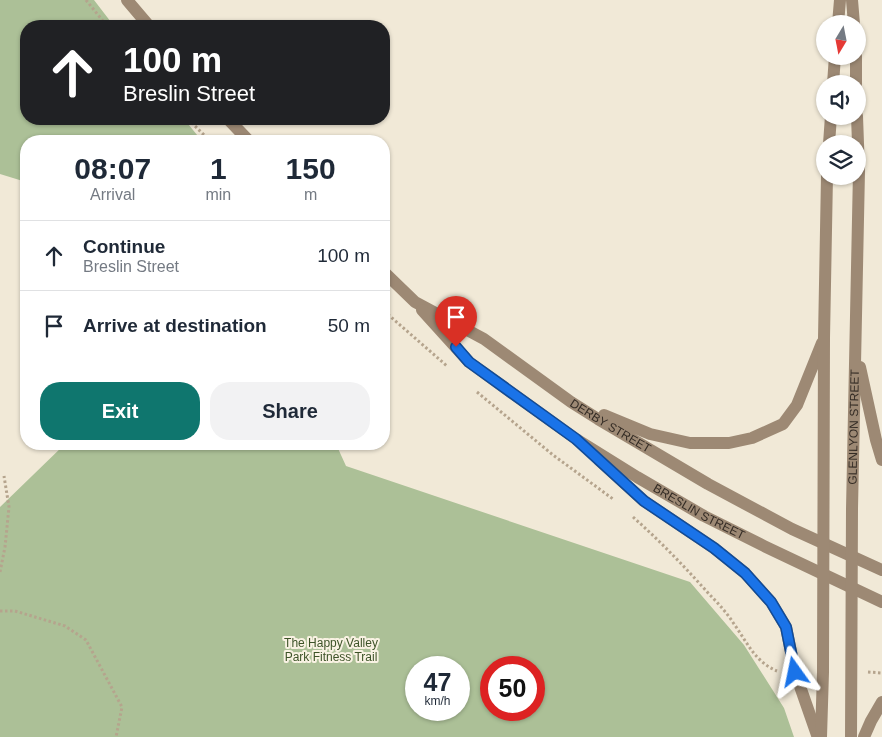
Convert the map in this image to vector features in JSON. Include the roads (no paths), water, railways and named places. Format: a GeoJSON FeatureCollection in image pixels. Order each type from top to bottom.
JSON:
{"type":"FeatureCollection","features":[{"type":"Feature","properties":{"kind":"main road"},"geometry":{"type":"LineString","coordinates":[[127,0],[144,20]]}},
{"type":"Feature","properties":{"kind":"main road"},"geometry":{"type":"LineString","coordinates":[[839,15],[840,0]]}},
{"type":"Feature","properties":{"kind":"main road"},"geometry":{"type":"LineString","coordinates":[[852,0],[853,15]]}},
{"type":"Feature","properties":{"kind":"main road"},"geometry":{"type":"LineString","coordinates":[[234,125],[243,135]]}},
{"type":"Feature","properties":{"kind":"main road","name":"GLENLYON STREET"},"geometry":{"type":"LineString","coordinates":[[851,737],[851,588],[856,345],[857,125]]}},
{"type":"Feature","properties":{"kind":"main road"},"geometry":{"type":"LineString","coordinates":[[819,737],[823,672],[824,338],[827,185]]}},
{"type":"Feature","properties":{"kind":"main road","name":"DERBY STREET"},"geometry":{"type":"LineString","coordinates":[[390,278],[415,302],[484,338],[571,402],[598,419],[708,484],[792,529],[852,557]]}},
{"type":"Feature","properties":{"kind":"main road","name":"BRESLIN STREET"},"geometry":{"type":"LineString","coordinates":[[415,302],[469,362],[576,439],[704,516],[882,602]]}},
{"type":"Feature","properties":{"kind":"main road"},"geometry":{"type":"LineString","coordinates":[[571,402],[650,434],[690,442],[729,443],[752,438],[783,424],[797,405],[824,338]]}},
{"type":"Feature","properties":{"kind":"main road"},"geometry":{"type":"LineString","coordinates":[[856,345],[882,460]]}},
{"type":"Feature","properties":{"kind":"main road"},"geometry":{"type":"LineString","coordinates":[[576,439],[644,501],[714,548],[745,573],[771,602],[786,627],[795,672],[819,737]]}},
{"type":"Feature","properties":{"kind":"main road"},"geometry":{"type":"LineString","coordinates":[[852,557],[882,570]]}},
{"type":"Feature","properties":{"kind":"main road"},"geometry":{"type":"LineString","coordinates":[[864,737],[882,702]]}},
{"type":"Feature","properties":{"kind":"park label","name":"The Happy Valley Park Fitness Trail"},"geometry":{"type":"Point","coordinates":[331,650]}}]}
